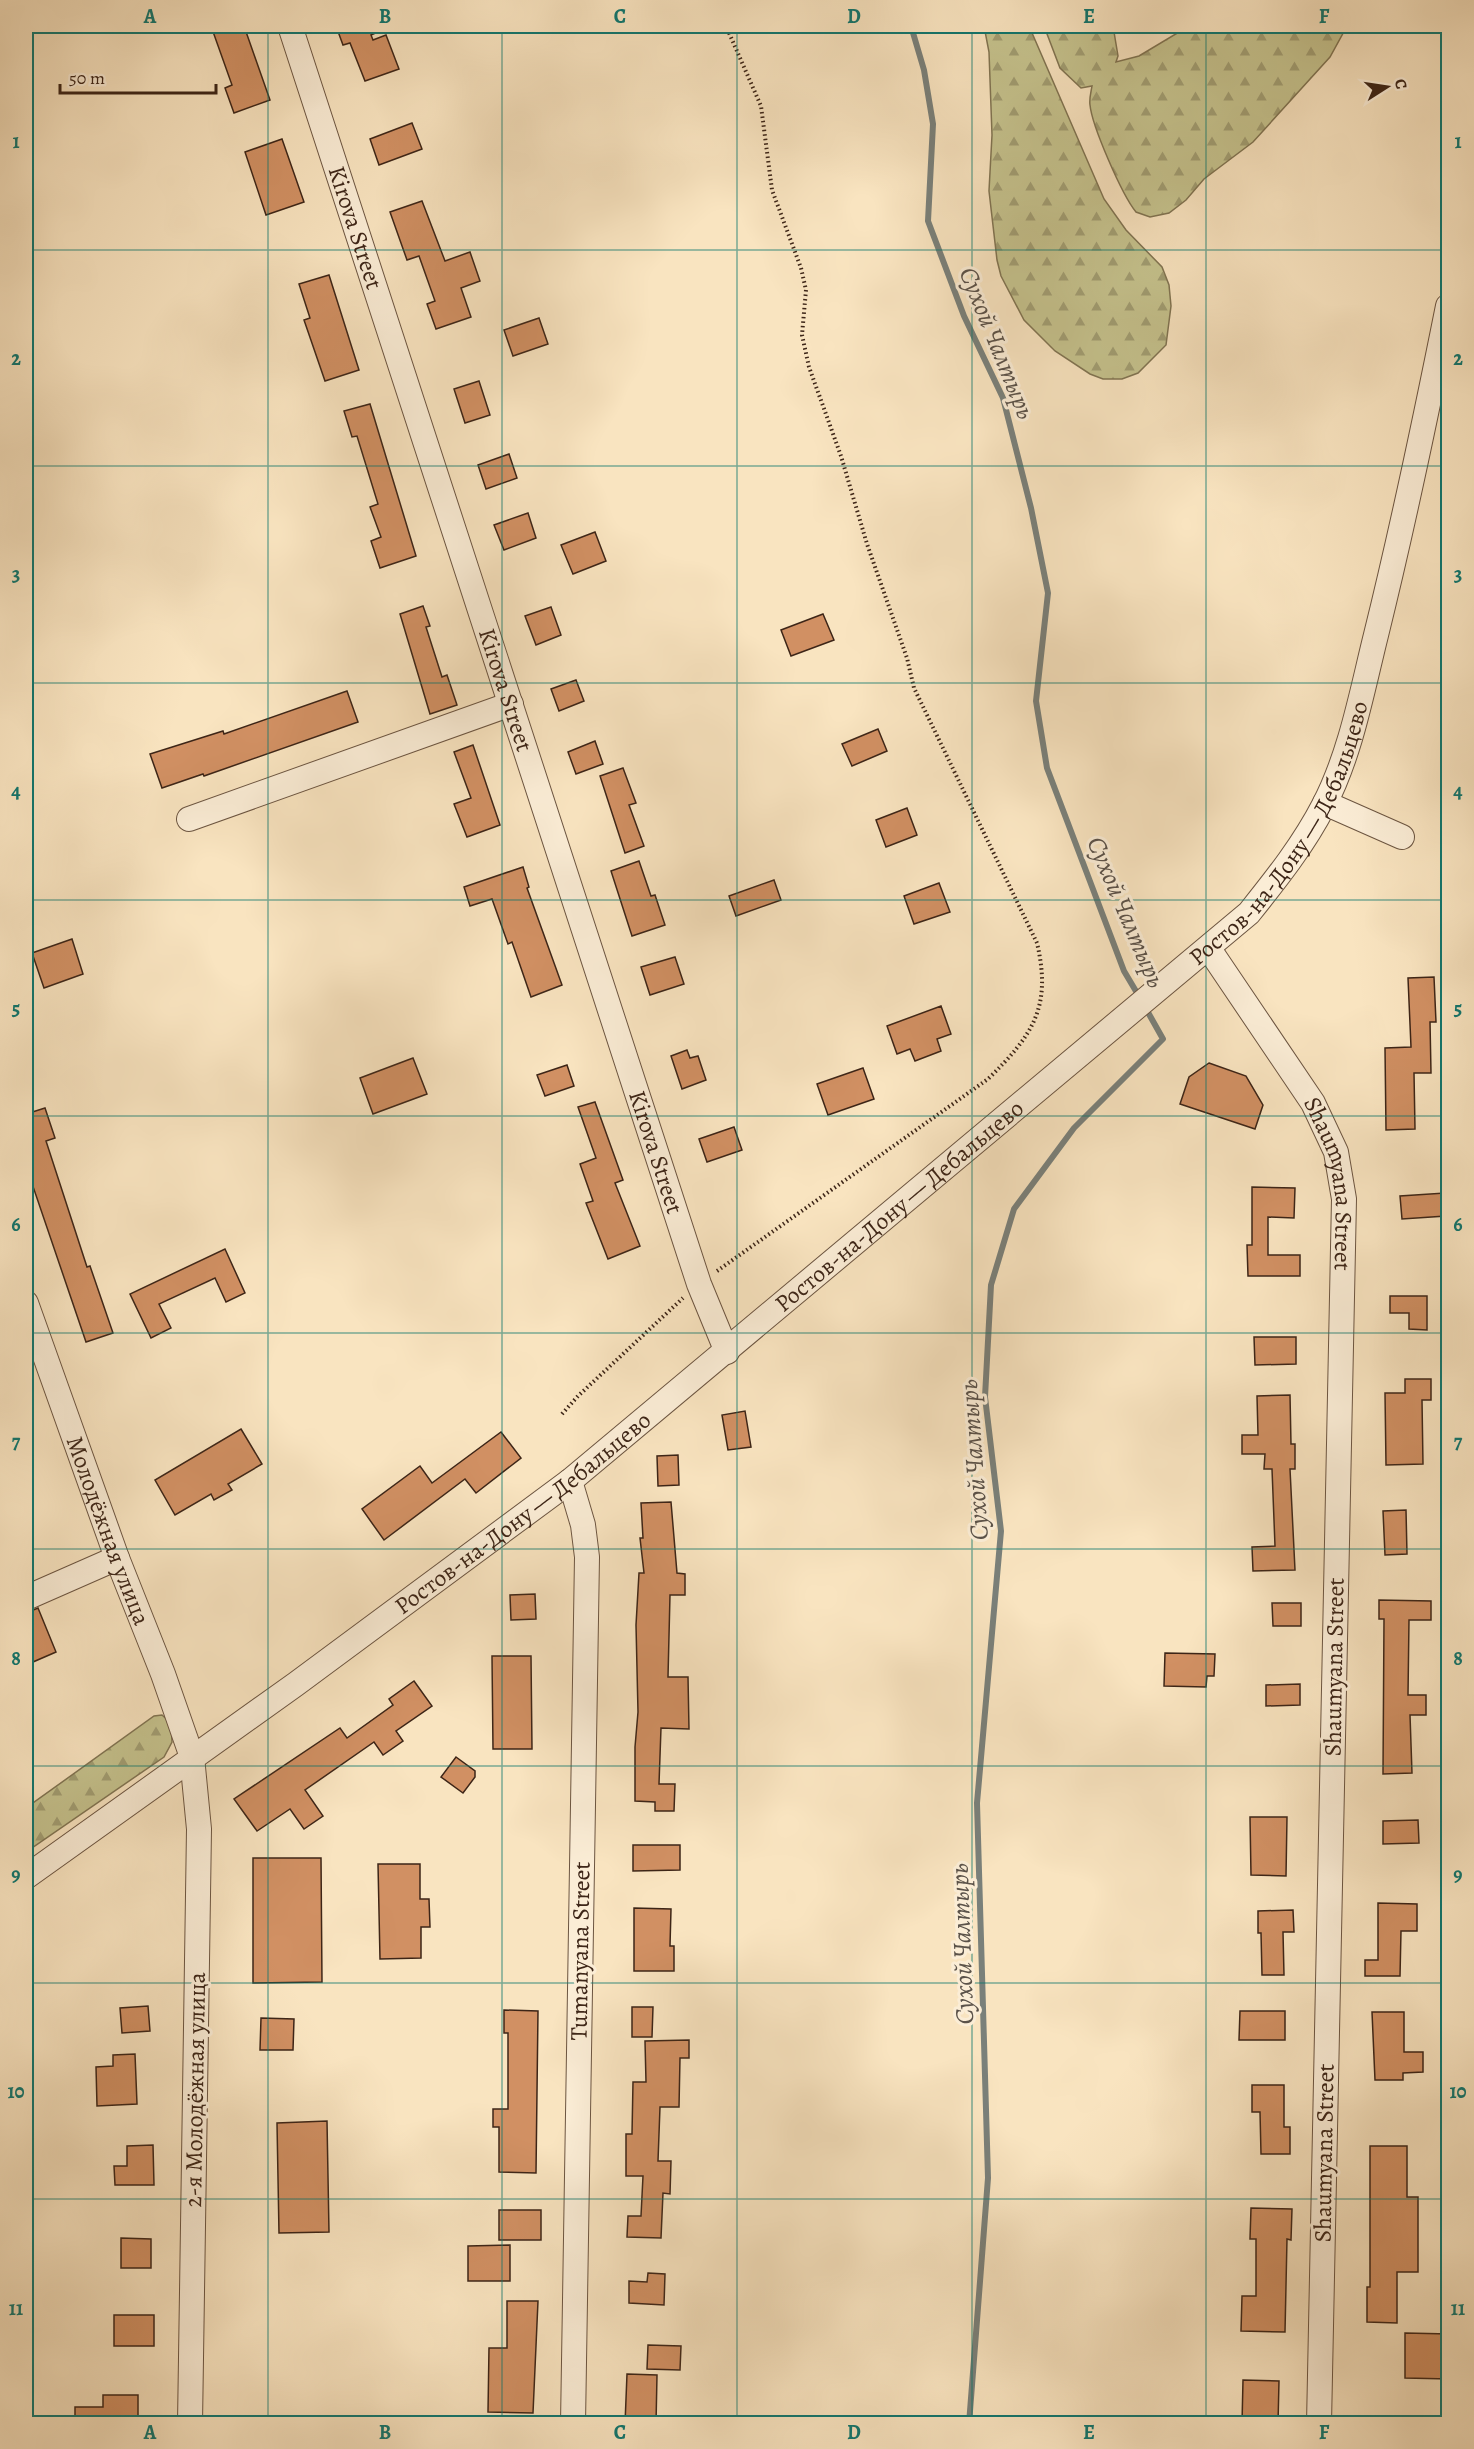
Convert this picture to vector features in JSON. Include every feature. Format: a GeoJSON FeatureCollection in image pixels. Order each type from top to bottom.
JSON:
{"type":"FeatureCollection","features":[{"type":"Feature","properties":{"kind":"street","name":"Kirova Street"},"geometry":{"type":"LineString","coordinates":[[290,26],[699,1284],[727,1352]]}},
{"type":"Feature","properties":{"kind":"street","name":"Ростов-на-Дону — Дебальцево"},"geometry":{"type":"LineString","coordinates":[[26,1877],[296,1684],[570,1480],[727,1352],[1120,1021],[1209,949],[1249,913],[1285,869],[1325,803],[1360,700],[1405,515],[1449,306]]}},
{"type":"Feature","properties":{"kind":"street"},"geometry":{"type":"LineString","coordinates":[[189,819],[511,704]]}},
{"type":"Feature","properties":{"kind":"street"},"geometry":{"type":"LineString","coordinates":[[1325,803],[1402,837]]}},
{"type":"Feature","properties":{"kind":"street","name":"Shaumyana Street"},"geometry":{"type":"LineString","coordinates":[[1209,949],[1313,1103],[1336,1152],[1344,1199],[1319,2424]]}},
{"type":"Feature","properties":{"kind":"street","name":"Молодёжная улица"},"geometry":{"type":"LineString","coordinates":[[26,1303],[117,1558],[163,1674],[192,1757]]}},
{"type":"Feature","properties":{"kind":"street","name":"Tumanyana Street"},"geometry":{"type":"LineString","coordinates":[[570,1480],[583,1525],[587,1557],[573,2424]]}},
{"type":"Feature","properties":{"kind":"street"},"geometry":{"type":"LineString","coordinates":[[26,1598],[117,1558]]}},
{"type":"Feature","properties":{"kind":"street","name":"2-я Молодёжная улица"},"geometry":{"type":"LineString","coordinates":[[190,2424],[199,1829],[192,1757]]}},
{"type":"Feature","properties":{"kind":"path"},"geometry":{"type":"LineString","coordinates":[[562,1414],[578,1396],[699,1284],[988,1079],[1018,1050],[1034,1022],[1042,998],[1043,970],[1036,943],[914,688],[907,658],[867,544],[841,456],[808,367],[802,335],[806,290],[801,268],[772,190],[760,106],[726,26]]}},
{"type":"Feature","properties":{"kind":"green space"},"geometry":{"type":"Polygon","coordinates":[[[984,26],[1029,26],[1104,199],[1126,230],[1162,267],[1169,285],[1171,306],[1166,345],[1138,373],[1122,379],[1103,379],[1090,374],[1055,351],[1024,320],[1001,276],[989,191],[992,135],[989,52],[984,26]]]}},
{"type":"Feature","properties":{"kind":"green space"},"geometry":{"type":"Polygon","coordinates":[[[1044,26],[1113,26],[1118,56],[1116,62],[1139,56],[1189,26],[1347,26],[1330,57],[1253,142],[1204,179],[1186,200],[1169,213],[1150,217],[1136,212],[1123,191],[1109,160],[1092,115],[1090,100],[1092,86],[1081,88],[1060,68],[1044,26]]]}},
{"type":"Feature","properties":{"kind":"green space"},"geometry":{"type":"Polygon","coordinates":[[[162,1715],[171,1723],[172,1742],[164,1757],[26,1852],[26,1808],[154,1716],[162,1715]]]}},
{"type":"Feature","properties":{"kind":"building"},"geometry":{"type":"Polygon","coordinates":[[[211,26],[244,26],[270,100],[234,113],[225,88],[232,85],[211,26]]]}},
{"type":"Feature","properties":{"kind":"building"},"geometry":{"type":"Polygon","coordinates":[[[336,26],[391,26],[371,35],[373,40],[386,35],[399,69],[365,81],[350,43],[343,45],[336,26]]]}},
{"type":"Feature","properties":{"kind":"building"},"geometry":{"type":"Polygon","coordinates":[[[412,123],[422,149],[379,165],[370,139],[412,123]]]}},
{"type":"Feature","properties":{"kind":"building"},"geometry":{"type":"Polygon","coordinates":[[[282,139],[304,202],[266,215],[245,152],[282,139]]]}},
{"type":"Feature","properties":{"kind":"building"},"geometry":{"type":"Polygon","coordinates":[[[422,201],[445,261],[470,252],[480,281],[461,288],[471,317],[436,329],[427,304],[435,301],[419,256],[407,260],[390,212],[422,201]]]}},
{"type":"Feature","properties":{"kind":"building"},"geometry":{"type":"Polygon","coordinates":[[[329,275],[359,370],[325,381],[304,320],[310,318],[299,284],[329,275]]]}},
{"type":"Feature","properties":{"kind":"building"},"geometry":{"type":"Polygon","coordinates":[[[539,318],[548,344],[513,356],[504,330],[539,318]]]}},
{"type":"Feature","properties":{"kind":"building"},"geometry":{"type":"Polygon","coordinates":[[[479,381],[490,415],[465,423],[454,389],[479,381]]]}},
{"type":"Feature","properties":{"kind":"building"},"geometry":{"type":"Polygon","coordinates":[[[370,404],[416,556],[380,568],[371,541],[381,537],[370,507],[378,504],[357,436],[352,437],[344,411],[370,404]]]}},
{"type":"Feature","properties":{"kind":"building"},"geometry":{"type":"Polygon","coordinates":[[[509,454],[517,478],[486,489],[478,465],[509,454]]]}},
{"type":"Feature","properties":{"kind":"building"},"geometry":{"type":"Polygon","coordinates":[[[528,513],[536,538],[504,550],[494,525],[528,513]]]}},
{"type":"Feature","properties":{"kind":"building"},"geometry":{"type":"Polygon","coordinates":[[[595,532],[606,561],[573,574],[561,545],[595,532]]]}},
{"type":"Feature","properties":{"kind":"building"},"geometry":{"type":"Polygon","coordinates":[[[423,606],[430,626],[426,627],[442,677],[447,675],[457,705],[430,714],[400,614],[423,606]]]}},
{"type":"Feature","properties":{"kind":"building"},"geometry":{"type":"Polygon","coordinates":[[[551,607],[561,635],[536,645],[525,616],[551,607]]]}},
{"type":"Feature","properties":{"kind":"building"},"geometry":{"type":"Polygon","coordinates":[[[823,614],[834,640],[791,656],[781,630],[823,614]]]}},
{"type":"Feature","properties":{"kind":"building"},"geometry":{"type":"Polygon","coordinates":[[[576,680],[584,701],[559,711],[551,689],[576,680]]]}},
{"type":"Feature","properties":{"kind":"building"},"geometry":{"type":"Polygon","coordinates":[[[347,691],[358,722],[204,776],[203,774],[162,788],[150,754],[223,731],[224,734],[347,691]]]}},
{"type":"Feature","properties":{"kind":"building"},"geometry":{"type":"Polygon","coordinates":[[[878,729],[887,751],[852,766],[842,744],[878,729]]]}},
{"type":"Feature","properties":{"kind":"building"},"geometry":{"type":"Polygon","coordinates":[[[595,741],[603,764],[576,774],[568,752],[595,741]]]}},
{"type":"Feature","properties":{"kind":"building"},"geometry":{"type":"Polygon","coordinates":[[[473,745],[500,825],[467,837],[454,804],[471,798],[454,752],[473,745]]]}},
{"type":"Feature","properties":{"kind":"building"},"geometry":{"type":"Polygon","coordinates":[[[623,768],[636,803],[629,805],[644,846],[625,853],[600,776],[623,768]]]}},
{"type":"Feature","properties":{"kind":"building"},"geometry":{"type":"Polygon","coordinates":[[[907,808],[917,835],[886,847],[876,820],[907,808]]]}},
{"type":"Feature","properties":{"kind":"building"},"geometry":{"type":"Polygon","coordinates":[[[639,861],[651,896],[655,895],[665,925],[632,936],[611,871],[639,861]]]}},
{"type":"Feature","properties":{"kind":"building"},"geometry":{"type":"Polygon","coordinates":[[[523,867],[529,887],[527,888],[562,985],[531,997],[512,942],[508,944],[492,899],[470,906],[464,887],[523,867]]]}},
{"type":"Feature","properties":{"kind":"building"},"geometry":{"type":"Polygon","coordinates":[[[774,880],[781,900],[736,916],[729,896],[774,880]]]}},
{"type":"Feature","properties":{"kind":"building"},"geometry":{"type":"Polygon","coordinates":[[[939,883],[950,912],[914,924],[904,896],[939,883]]]}},
{"type":"Feature","properties":{"kind":"building"},"geometry":{"type":"Polygon","coordinates":[[[72,939],[83,974],[44,988],[32,953],[72,939]]]}},
{"type":"Feature","properties":{"kind":"building"},"geometry":{"type":"Polygon","coordinates":[[[675,957],[684,984],[650,995],[641,967],[675,957]]]}},
{"type":"Feature","properties":{"kind":"building"},"geometry":{"type":"Polygon","coordinates":[[[1434,977],[1436,1022],[1430,1022],[1431,1073],[1414,1073],[1415,1129],[1386,1130],[1385,1048],[1411,1047],[1408,978],[1434,977]]]}},
{"type":"Feature","properties":{"kind":"building"},"geometry":{"type":"Polygon","coordinates":[[[941,1006],[951,1034],[937,1039],[941,1051],[915,1061],[910,1049],[897,1054],[887,1026],[941,1006]]]}},
{"type":"Feature","properties":{"kind":"building"},"geometry":{"type":"Polygon","coordinates":[[[687,1050],[690,1058],[698,1056],[706,1080],[682,1089],[671,1056],[687,1050]]]}},
{"type":"Feature","properties":{"kind":"building"},"geometry":{"type":"Polygon","coordinates":[[[413,1058],[427,1094],[373,1114],[360,1078],[413,1058]]]}},
{"type":"Feature","properties":{"kind":"building"},"geometry":{"type":"Polygon","coordinates":[[[1209,1063],[1246,1076],[1263,1105],[1255,1129],[1180,1104],[1189,1077],[1209,1063]]]}},
{"type":"Feature","properties":{"kind":"building"},"geometry":{"type":"Polygon","coordinates":[[[567,1065],[574,1086],[545,1096],[537,1075],[567,1065]]]}},
{"type":"Feature","properties":{"kind":"building"},"geometry":{"type":"Polygon","coordinates":[[[863,1068],[874,1099],[828,1115],[817,1084],[863,1068]]]}},
{"type":"Feature","properties":{"kind":"building"},"geometry":{"type":"Polygon","coordinates":[[[595,1102],[623,1180],[615,1183],[640,1246],[608,1259],[586,1203],[593,1201],[580,1164],[596,1158],[578,1107],[595,1102]]]}},
{"type":"Feature","properties":{"kind":"building"},"geometry":{"type":"Polygon","coordinates":[[[45,1108],[55,1138],[46,1141],[87,1267],[90,1266],[113,1333],[86,1342],[26,1166],[26,1114],[45,1108]]]}},
{"type":"Feature","properties":{"kind":"building"},"geometry":{"type":"Polygon","coordinates":[[[734,1127],[742,1150],[707,1162],[699,1139],[734,1127]]]}},
{"type":"Feature","properties":{"kind":"building"},"geometry":{"type":"Polygon","coordinates":[[[1252,1187],[1295,1188],[1294,1218],[1268,1217],[1268,1255],[1300,1255],[1300,1276],[1248,1276],[1247,1245],[1252,1245],[1252,1187]]]}},
{"type":"Feature","properties":{"kind":"building"},"geometry":{"type":"Polygon","coordinates":[[[1445,1193],[1446,1216],[1402,1219],[1400,1196],[1445,1193]]]}},
{"type":"Feature","properties":{"kind":"building"},"geometry":{"type":"Polygon","coordinates":[[[225,1249],[245,1293],[226,1302],[215,1278],[159,1304],[171,1328],[151,1338],[130,1294],[225,1249]]]}},
{"type":"Feature","properties":{"kind":"building"},"geometry":{"type":"Polygon","coordinates":[[[1390,1296],[1427,1296],[1427,1330],[1409,1329],[1409,1313],[1390,1313],[1390,1296]]]}},
{"type":"Feature","properties":{"kind":"building"},"geometry":{"type":"Polygon","coordinates":[[[1254,1337],[1296,1337],[1296,1364],[1255,1365],[1254,1337]]]}},
{"type":"Feature","properties":{"kind":"building"},"geometry":{"type":"Polygon","coordinates":[[[1405,1379],[1431,1379],[1431,1400],[1422,1400],[1423,1464],[1386,1465],[1385,1393],[1405,1393],[1405,1379]]]}},
{"type":"Feature","properties":{"kind":"building"},"geometry":{"type":"Polygon","coordinates":[[[1290,1395],[1291,1444],[1295,1444],[1295,1469],[1290,1469],[1295,1570],[1253,1571],[1252,1547],[1275,1546],[1272,1469],[1264,1469],[1265,1454],[1242,1454],[1242,1435],[1258,1435],[1257,1396],[1290,1395]]]}},
{"type":"Feature","properties":{"kind":"building"},"geometry":{"type":"Polygon","coordinates":[[[745,1411],[751,1447],[728,1450],[722,1415],[745,1411]]]}},
{"type":"Feature","properties":{"kind":"building"},"geometry":{"type":"Polygon","coordinates":[[[241,1429],[262,1464],[228,1484],[232,1490],[214,1500],[211,1494],[175,1515],[155,1480],[241,1429]]]}},
{"type":"Feature","properties":{"kind":"building"},"geometry":{"type":"Polygon","coordinates":[[[501,1432],[521,1458],[476,1493],[465,1479],[384,1540],[362,1509],[420,1466],[432,1483],[501,1432]]]}},
{"type":"Feature","properties":{"kind":"building"},"geometry":{"type":"Polygon","coordinates":[[[678,1455],[679,1485],[658,1486],[657,1456],[678,1455]]]}},
{"type":"Feature","properties":{"kind":"building"},"geometry":{"type":"Polygon","coordinates":[[[671,1502],[677,1573],[685,1574],[685,1595],[670,1595],[668,1677],[688,1677],[689,1729],[661,1728],[659,1784],[675,1784],[674,1811],[655,1811],[655,1802],[635,1801],[635,1747],[638,1712],[636,1625],[639,1573],[644,1573],[640,1538],[643,1538],[641,1503],[671,1502]]]}},
{"type":"Feature","properties":{"kind":"building"},"geometry":{"type":"Polygon","coordinates":[[[1406,1510],[1407,1554],[1385,1555],[1383,1511],[1406,1510]]]}},
{"type":"Feature","properties":{"kind":"building"},"geometry":{"type":"Polygon","coordinates":[[[535,1594],[536,1619],[511,1620],[510,1595],[535,1594]]]}},
{"type":"Feature","properties":{"kind":"building"},"geometry":{"type":"Polygon","coordinates":[[[1379,1600],[1431,1601],[1431,1620],[1409,1620],[1408,1695],[1426,1695],[1426,1715],[1410,1715],[1412,1773],[1383,1774],[1384,1619],[1379,1619],[1379,1600]]]}},
{"type":"Feature","properties":{"kind":"building"},"geometry":{"type":"Polygon","coordinates":[[[1272,1603],[1301,1603],[1301,1626],[1273,1626],[1272,1603]]]}},
{"type":"Feature","properties":{"kind":"building"},"geometry":{"type":"Polygon","coordinates":[[[38,1608],[56,1652],[26,1665],[26,1613],[38,1608]]]}},
{"type":"Feature","properties":{"kind":"building"},"geometry":{"type":"Polygon","coordinates":[[[1165,1653],[1215,1654],[1214,1676],[1207,1676],[1206,1687],[1164,1686],[1165,1653]]]}},
{"type":"Feature","properties":{"kind":"building"},"geometry":{"type":"Polygon","coordinates":[[[492,1656],[531,1656],[532,1749],[493,1749],[492,1656]]]}},
{"type":"Feature","properties":{"kind":"building"},"geometry":{"type":"Polygon","coordinates":[[[414,1681],[432,1706],[396,1731],[403,1741],[383,1755],[374,1742],[305,1790],[323,1816],[304,1829],[290,1809],[257,1831],[234,1799],[340,1728],[347,1738],[393,1705],[389,1699],[414,1681]]]}},
{"type":"Feature","properties":{"kind":"building"},"geometry":{"type":"Polygon","coordinates":[[[1300,1684],[1300,1705],[1266,1706],[1266,1685],[1300,1684]]]}},
{"type":"Feature","properties":{"kind":"building"},"geometry":{"type":"Polygon","coordinates":[[[456,1757],[475,1771],[475,1777],[463,1793],[441,1777],[456,1757]]]}},
{"type":"Feature","properties":{"kind":"building"},"geometry":{"type":"Polygon","coordinates":[[[1250,1817],[1287,1817],[1286,1876],[1251,1875],[1250,1817]]]}},
{"type":"Feature","properties":{"kind":"building"},"geometry":{"type":"Polygon","coordinates":[[[1418,1820],[1419,1843],[1383,1844],[1383,1821],[1418,1820]]]}},
{"type":"Feature","properties":{"kind":"building"},"geometry":{"type":"Polygon","coordinates":[[[633,1845],[680,1845],[680,1870],[633,1871],[633,1845]]]}},
{"type":"Feature","properties":{"kind":"building"},"geometry":{"type":"Polygon","coordinates":[[[253,1858],[321,1858],[322,1982],[253,1983],[253,1858]]]}},
{"type":"Feature","properties":{"kind":"building"},"geometry":{"type":"Polygon","coordinates":[[[378,1864],[420,1864],[420,1899],[429,1899],[430,1927],[421,1927],[421,1958],[380,1959],[378,1864]]]}},
{"type":"Feature","properties":{"kind":"building"},"geometry":{"type":"Polygon","coordinates":[[[1378,1903],[1417,1904],[1417,1931],[1401,1931],[1400,1976],[1365,1976],[1365,1960],[1378,1960],[1378,1903]]]}},
{"type":"Feature","properties":{"kind":"building"},"geometry":{"type":"Polygon","coordinates":[[[634,1908],[671,1909],[670,1946],[674,1946],[674,1971],[634,1971],[634,1908]]]}},
{"type":"Feature","properties":{"kind":"building"},"geometry":{"type":"Polygon","coordinates":[[[1293,1910],[1294,1932],[1283,1932],[1284,1975],[1262,1975],[1258,1911],[1293,1910]]]}},
{"type":"Feature","properties":{"kind":"building"},"geometry":{"type":"Polygon","coordinates":[[[148,2006],[150,2031],[122,2033],[120,2008],[148,2006]]]}},
{"type":"Feature","properties":{"kind":"building"},"geometry":{"type":"Polygon","coordinates":[[[632,2007],[653,2007],[652,2037],[632,2037],[632,2007]]]}},
{"type":"Feature","properties":{"kind":"building"},"geometry":{"type":"Polygon","coordinates":[[[504,2010],[538,2011],[536,2173],[499,2172],[499,2127],[493,2127],[493,2109],[508,2109],[508,2033],[504,2033],[504,2010]]]}},
{"type":"Feature","properties":{"kind":"building"},"geometry":{"type":"Polygon","coordinates":[[[1240,2011],[1285,2011],[1285,2040],[1239,2040],[1240,2011]]]}},
{"type":"Feature","properties":{"kind":"building"},"geometry":{"type":"Polygon","coordinates":[[[1372,2012],[1404,2012],[1404,2052],[1423,2052],[1423,2072],[1403,2073],[1403,2080],[1375,2080],[1372,2012]]]}},
{"type":"Feature","properties":{"kind":"building"},"geometry":{"type":"Polygon","coordinates":[[[261,2018],[294,2019],[293,2050],[260,2050],[261,2018]]]}},
{"type":"Feature","properties":{"kind":"building"},"geometry":{"type":"Polygon","coordinates":[[[689,2040],[689,2058],[680,2058],[679,2107],[660,2107],[658,2161],[671,2161],[670,2194],[663,2193],[661,2238],[627,2237],[628,2216],[641,2216],[643,2176],[626,2176],[626,2134],[632,2134],[633,2082],[646,2082],[645,2041],[689,2040]]]}},
{"type":"Feature","properties":{"kind":"building"},"geometry":{"type":"Polygon","coordinates":[[[135,2054],[137,2104],[97,2106],[96,2067],[113,2066],[113,2055],[135,2054]]]}},
{"type":"Feature","properties":{"kind":"building"},"geometry":{"type":"Polygon","coordinates":[[[1252,2085],[1284,2085],[1284,2127],[1290,2127],[1290,2154],[1261,2154],[1260,2112],[1252,2112],[1252,2085]]]}},
{"type":"Feature","properties":{"kind":"building"},"geometry":{"type":"Polygon","coordinates":[[[327,2121],[329,2232],[279,2233],[277,2123],[327,2121]]]}},
{"type":"Feature","properties":{"kind":"building"},"geometry":{"type":"Polygon","coordinates":[[[153,2145],[154,2185],[115,2185],[114,2166],[127,2166],[127,2146],[153,2145]]]}},
{"type":"Feature","properties":{"kind":"building"},"geometry":{"type":"Polygon","coordinates":[[[1370,2146],[1407,2146],[1407,2197],[1418,2197],[1418,2272],[1397,2272],[1397,2323],[1367,2322],[1367,2287],[1370,2287],[1370,2146]]]}},
{"type":"Feature","properties":{"kind":"building"},"geometry":{"type":"Polygon","coordinates":[[[1251,2208],[1292,2209],[1291,2240],[1287,2239],[1285,2332],[1241,2331],[1242,2296],[1256,2296],[1256,2239],[1250,2239],[1251,2208]]]}},
{"type":"Feature","properties":{"kind":"building"},"geometry":{"type":"Polygon","coordinates":[[[499,2210],[541,2210],[541,2240],[499,2240],[499,2210]]]}},
{"type":"Feature","properties":{"kind":"building"},"geometry":{"type":"Polygon","coordinates":[[[121,2238],[151,2239],[151,2268],[121,2268],[121,2238]]]}},
{"type":"Feature","properties":{"kind":"building"},"geometry":{"type":"Polygon","coordinates":[[[510,2245],[510,2281],[468,2281],[468,2246],[510,2245]]]}},
{"type":"Feature","properties":{"kind":"building"},"geometry":{"type":"Polygon","coordinates":[[[648,2273],[665,2274],[664,2305],[629,2303],[629,2281],[647,2282],[648,2273]]]}},
{"type":"Feature","properties":{"kind":"building"},"geometry":{"type":"Polygon","coordinates":[[[507,2301],[538,2301],[533,2413],[488,2412],[489,2348],[507,2348],[507,2301]]]}},
{"type":"Feature","properties":{"kind":"building"},"geometry":{"type":"Polygon","coordinates":[[[114,2315],[154,2315],[154,2346],[114,2346],[114,2315]]]}},
{"type":"Feature","properties":{"kind":"building"},"geometry":{"type":"Polygon","coordinates":[[[1405,2333],[1449,2334],[1449,2379],[1405,2378],[1405,2333]]]}},
{"type":"Feature","properties":{"kind":"building"},"geometry":{"type":"Polygon","coordinates":[[[648,2345],[681,2346],[680,2370],[647,2369],[648,2345]]]}},
{"type":"Feature","properties":{"kind":"building"},"geometry":{"type":"Polygon","coordinates":[[[627,2374],[657,2375],[656,2424],[625,2424],[627,2374]]]}},
{"type":"Feature","properties":{"kind":"building"},"geometry":{"type":"Polygon","coordinates":[[[1243,2380],[1279,2381],[1278,2424],[1242,2424],[1243,2380]]]}},
{"type":"Feature","properties":{"kind":"building"},"geometry":{"type":"Polygon","coordinates":[[[103,2395],[138,2395],[138,2424],[75,2424],[75,2407],[103,2407],[103,2395]]]}},
{"type":"Feature","properties":{"kind":"waterway","name":"Сухой Чалтырь"},"geometry":{"type":"LineString","coordinates":[[911,26],[924,70],[933,124],[928,221],[964,316],[1003,398],[1031,508],[1048,593],[1036,701],[1047,768],[1124,971],[1140,998]]}},
{"type":"Feature","properties":{"kind":"waterway","name":"Сухой Чалтырь"},"geometry":{"type":"LineString","coordinates":[[969,2424],[988,2178],[977,1803],[1001,1531],[985,1397],[991,1285],[1014,1209],[1074,1128],[1163,1039],[1145,1007]]}}]}
